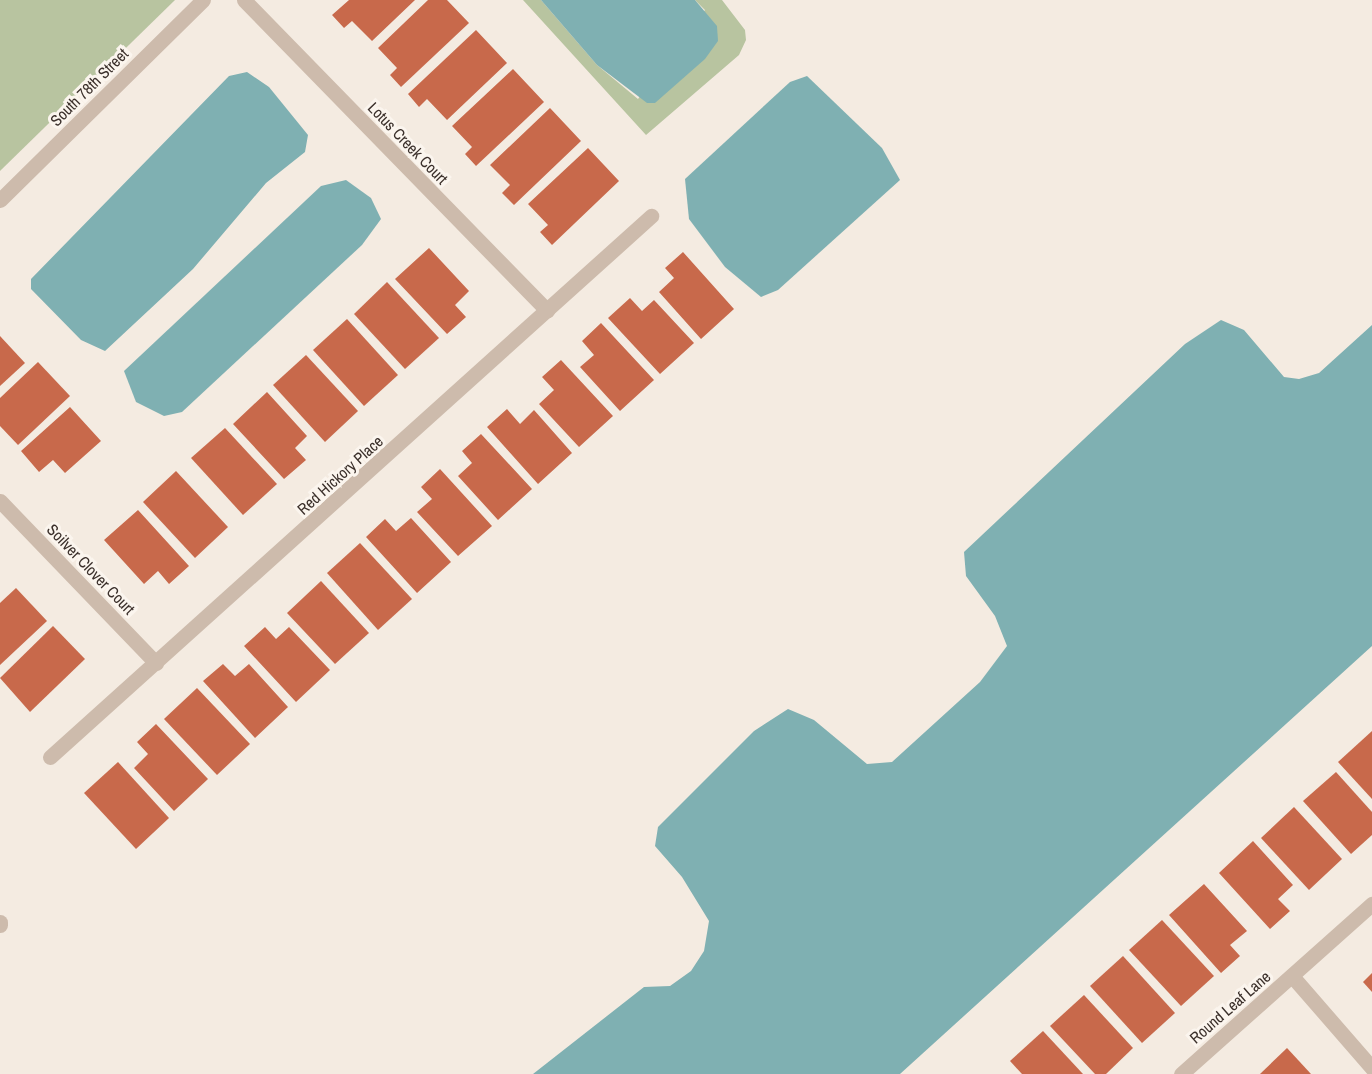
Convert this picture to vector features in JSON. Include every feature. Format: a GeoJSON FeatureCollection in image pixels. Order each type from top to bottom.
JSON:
{"type":"FeatureCollection","features":[{"type":"Feature","properties":{"kind":"street","name":"South 78th Street"},"geometry":{"type":"LineString","coordinates":[[0,200],[203,0]]}},
{"type":"Feature","properties":{"kind":"street","name":"Lotus Creek Court"},"geometry":{"type":"LineString","coordinates":[[244,0],[547,311]]}},
{"type":"Feature","properties":{"kind":"street","name":"Red Hickory Place"},"geometry":{"type":"LineString","coordinates":[[50,757],[651,216]]}},
{"type":"Feature","properties":{"kind":"street","name":"Soilver Clover Court"},"geometry":{"type":"LineString","coordinates":[[0,501],[156,663]]}},
{"type":"Feature","properties":{"kind":"street"},"geometry":{"type":"LineString","coordinates":[[1292,976],[1372,904]]}},
{"type":"Feature","properties":{"kind":"street","name":"Round Leaf Lane"},"geometry":{"type":"LineString","coordinates":[[1181,1074],[1292,976],[1372,1068]]}},
{"type":"Feature","properties":{"kind":"green space"},"geometry":{"type":"Polygon","coordinates":[[[0,0],[175,0],[0,171],[0,0]]]}},
{"type":"Feature","properties":{"kind":"green space"},"geometry":{"type":"Polygon","coordinates":[[[523,0],[541,0],[597,65],[638,99],[705,10],[695,0],[722,0],[745,30],[746,40],[739,55],[646,135],[523,0]]]}},
{"type":"Feature","properties":{"kind":"water"},"geometry":{"type":"Polygon","coordinates":[[[541,0],[695,0],[717,26],[718,41],[705,59],[655,103],[647,103],[597,65],[541,0]]]}},
{"type":"Feature","properties":{"kind":"water"},"geometry":{"type":"Polygon","coordinates":[[[247,72],[269,87],[308,135],[305,152],[266,183],[193,269],[105,351],[81,340],[31,289],[31,279],[229,76],[247,72]]]}},
{"type":"Feature","properties":{"kind":"water"},"geometry":{"type":"Polygon","coordinates":[[[807,76],[882,148],[900,180],[778,290],[761,297],[725,267],[689,219],[685,179],[790,82],[807,76]]]}},
{"type":"Feature","properties":{"kind":"water"},"geometry":{"type":"Polygon","coordinates":[[[346,180],[371,198],[381,219],[362,245],[182,412],[164,416],[136,402],[124,371],[321,186],[346,180]]]}},
{"type":"Feature","properties":{"kind":"water"},"geometry":{"type":"Polygon","coordinates":[[[1221,320],[1244,330],[1284,377],[1299,379],[1319,373],[1372,325],[1372,646],[900,1074],[533,1074],[644,987],[670,986],[691,971],[704,951],[709,921],[682,877],[655,846],[658,827],[754,731],[788,709],[814,720],[867,764],[892,762],[980,682],[1007,646],[995,616],[966,576],[964,552],[1185,344],[1221,320]]]}},
{"type":"Feature","properties":{"kind":"building"},"geometry":{"type":"Polygon","coordinates":[[[349,0],[415,0],[372,41],[352,21],[344,28],[332,15],[349,0]]]}},
{"type":"Feature","properties":{"kind":"building"},"geometry":{"type":"Polygon","coordinates":[[[428,0],[447,0],[469,23],[401,87],[390,75],[397,68],[378,48],[428,0]]]}},
{"type":"Feature","properties":{"kind":"building"},"geometry":{"type":"Polygon","coordinates":[[[476,30],[507,63],[447,120],[427,99],[419,107],[408,94],[476,30]]]}},
{"type":"Feature","properties":{"kind":"building"},"geometry":{"type":"Polygon","coordinates":[[[513,69],[544,102],[476,166],[465,154],[472,147],[452,126],[513,69]]]}},
{"type":"Feature","properties":{"kind":"building"},"geometry":{"type":"Polygon","coordinates":[[[550,108],[581,141],[514,205],[502,193],[510,185],[490,165],[550,108]]]}},
{"type":"Feature","properties":{"kind":"building"},"geometry":{"type":"Polygon","coordinates":[[[588,148],[619,181],[552,245],[540,232],[548,225],[528,204],[588,148]]]}},
{"type":"Feature","properties":{"kind":"building"},"geometry":{"type":"Polygon","coordinates":[[[429,248],[469,291],[455,305],[466,317],[447,334],[395,279],[429,248]]]}},
{"type":"Feature","properties":{"kind":"building"},"geometry":{"type":"Polygon","coordinates":[[[683,252],[734,309],[701,339],[659,292],[674,278],[665,268],[683,252]]]}},
{"type":"Feature","properties":{"kind":"building"},"geometry":{"type":"Polygon","coordinates":[[[387,282],[439,338],[405,369],[354,314],[387,282]]]}},
{"type":"Feature","properties":{"kind":"building"},"geometry":{"type":"Polygon","coordinates":[[[630,298],[642,311],[654,300],[694,343],[660,374],[608,318],[630,298]]]}},
{"type":"Feature","properties":{"kind":"building"},"geometry":{"type":"Polygon","coordinates":[[[347,319],[398,375],[364,406],[313,350],[347,319]]]}},
{"type":"Feature","properties":{"kind":"building"},"geometry":{"type":"Polygon","coordinates":[[[601,323],[654,380],[620,411],[580,367],[594,355],[582,341],[601,323]]]}},
{"type":"Feature","properties":{"kind":"building"},"geometry":{"type":"Polygon","coordinates":[[[0,336],[25,363],[0,386],[0,336]]]}},
{"type":"Feature","properties":{"kind":"building"},"geometry":{"type":"Polygon","coordinates":[[[306,355],[358,411],[325,442],[273,385],[306,355]]]}},
{"type":"Feature","properties":{"kind":"building"},"geometry":{"type":"Polygon","coordinates":[[[561,360],[613,416],[579,447],[539,404],[554,390],[542,377],[561,360]]]}},
{"type":"Feature","properties":{"kind":"building"},"geometry":{"type":"Polygon","coordinates":[[[38,362],[70,396],[18,445],[0,426],[0,398],[38,362]]]}},
{"type":"Feature","properties":{"kind":"building"},"geometry":{"type":"Polygon","coordinates":[[[267,392],[307,436],[295,448],[306,460],[284,479],[233,424],[267,392]]]}},
{"type":"Feature","properties":{"kind":"building"},"geometry":{"type":"Polygon","coordinates":[[[70,407],[101,441],[65,473],[53,460],[39,472],[21,451],[70,407]]]}},
{"type":"Feature","properties":{"kind":"building"},"geometry":{"type":"Polygon","coordinates":[[[507,409],[520,424],[534,410],[572,453],[538,484],[487,427],[507,409]]]}},
{"type":"Feature","properties":{"kind":"building"},"geometry":{"type":"Polygon","coordinates":[[[225,428],[277,484],[243,515],[191,458],[225,428]]]}},
{"type":"Feature","properties":{"kind":"building"},"geometry":{"type":"Polygon","coordinates":[[[481,434],[532,489],[498,520],[458,476],[472,463],[462,451],[481,434]]]}},
{"type":"Feature","properties":{"kind":"building"},"geometry":{"type":"Polygon","coordinates":[[[440,469],[492,526],[458,556],[417,512],[432,499],[421,487],[440,469]]]}},
{"type":"Feature","properties":{"kind":"building"},"geometry":{"type":"Polygon","coordinates":[[[176,471],[228,527],[195,558],[143,502],[176,471]]]}},
{"type":"Feature","properties":{"kind":"building"},"geometry":{"type":"Polygon","coordinates":[[[138,510],[189,566],[169,584],[158,571],[144,584],[104,540],[138,510]]]}},
{"type":"Feature","properties":{"kind":"building"},"geometry":{"type":"Polygon","coordinates":[[[411,518],[451,562],[417,593],[366,537],[385,519],[396,531],[411,518]]]}},
{"type":"Feature","properties":{"kind":"building"},"geometry":{"type":"Polygon","coordinates":[[[360,543],[412,599],[378,630],[327,573],[360,543]]]}},
{"type":"Feature","properties":{"kind":"building"},"geometry":{"type":"Polygon","coordinates":[[[321,581],[369,633],[335,664],[287,613],[321,581]]]}},
{"type":"Feature","properties":{"kind":"building"},"geometry":{"type":"Polygon","coordinates":[[[16,588],[47,621],[0,665],[0,603],[16,588]]]}},
{"type":"Feature","properties":{"kind":"building"},"geometry":{"type":"Polygon","coordinates":[[[53,626],[85,659],[30,712],[0,678],[53,626]]]}},
{"type":"Feature","properties":{"kind":"building"},"geometry":{"type":"Polygon","coordinates":[[[265,627],[276,639],[289,627],[330,670],[296,702],[244,646],[265,627]]]}},
{"type":"Feature","properties":{"kind":"building"},"geometry":{"type":"Polygon","coordinates":[[[223,664],[235,676],[249,664],[288,707],[255,738],[203,681],[223,664]]]}},
{"type":"Feature","properties":{"kind":"building"},"geometry":{"type":"Polygon","coordinates":[[[197,688],[250,744],[217,775],[164,719],[197,688]]]}},
{"type":"Feature","properties":{"kind":"building"},"geometry":{"type":"Polygon","coordinates":[[[156,724],[208,779],[174,811],[134,768],[148,754],[137,742],[156,724]]]}},
{"type":"Feature","properties":{"kind":"building"},"geometry":{"type":"Polygon","coordinates":[[[1372,731],[1372,799],[1338,762],[1372,731]]]}},
{"type":"Feature","properties":{"kind":"building"},"geometry":{"type":"Polygon","coordinates":[[[118,762],[169,818],[136,849],[84,793],[118,762]]]}},
{"type":"Feature","properties":{"kind":"building"},"geometry":{"type":"Polygon","coordinates":[[[1336,772],[1372,812],[1372,835],[1351,854],[1303,801],[1336,772]]]}},
{"type":"Feature","properties":{"kind":"building"},"geometry":{"type":"Polygon","coordinates":[[[1294,807],[1342,859],[1309,890],[1261,838],[1294,807]]]}},
{"type":"Feature","properties":{"kind":"building"},"geometry":{"type":"Polygon","coordinates":[[[1253,841],[1293,885],[1278,899],[1290,911],[1270,929],[1219,873],[1253,841]]]}},
{"type":"Feature","properties":{"kind":"building"},"geometry":{"type":"Polygon","coordinates":[[[1204,884],[1247,931],[1230,945],[1240,956],[1221,973],[1169,915],[1204,884]]]}},
{"type":"Feature","properties":{"kind":"building"},"geometry":{"type":"Polygon","coordinates":[[[1162,920],[1214,976],[1181,1006],[1129,950],[1162,920]]]}},
{"type":"Feature","properties":{"kind":"building"},"geometry":{"type":"Polygon","coordinates":[[[1123,956],[1175,1013],[1142,1043],[1090,986],[1123,956]]]}},
{"type":"Feature","properties":{"kind":"building"},"geometry":{"type":"Polygon","coordinates":[[[1372,973],[1372,992],[1363,982],[1372,973]]]}},
{"type":"Feature","properties":{"kind":"building"},"geometry":{"type":"Polygon","coordinates":[[[1084,995],[1133,1048],[1106,1074],[1095,1074],[1050,1026],[1084,995]]]}},
{"type":"Feature","properties":{"kind":"building"},"geometry":{"type":"Polygon","coordinates":[[[1043,1031],[1083,1074],[1022,1074],[1010,1061],[1043,1031]]]}},
{"type":"Feature","properties":{"kind":"building"},"geometry":{"type":"Polygon","coordinates":[[[1287,1048],[1311,1074],[1260,1074],[1287,1048]]]}}]}
